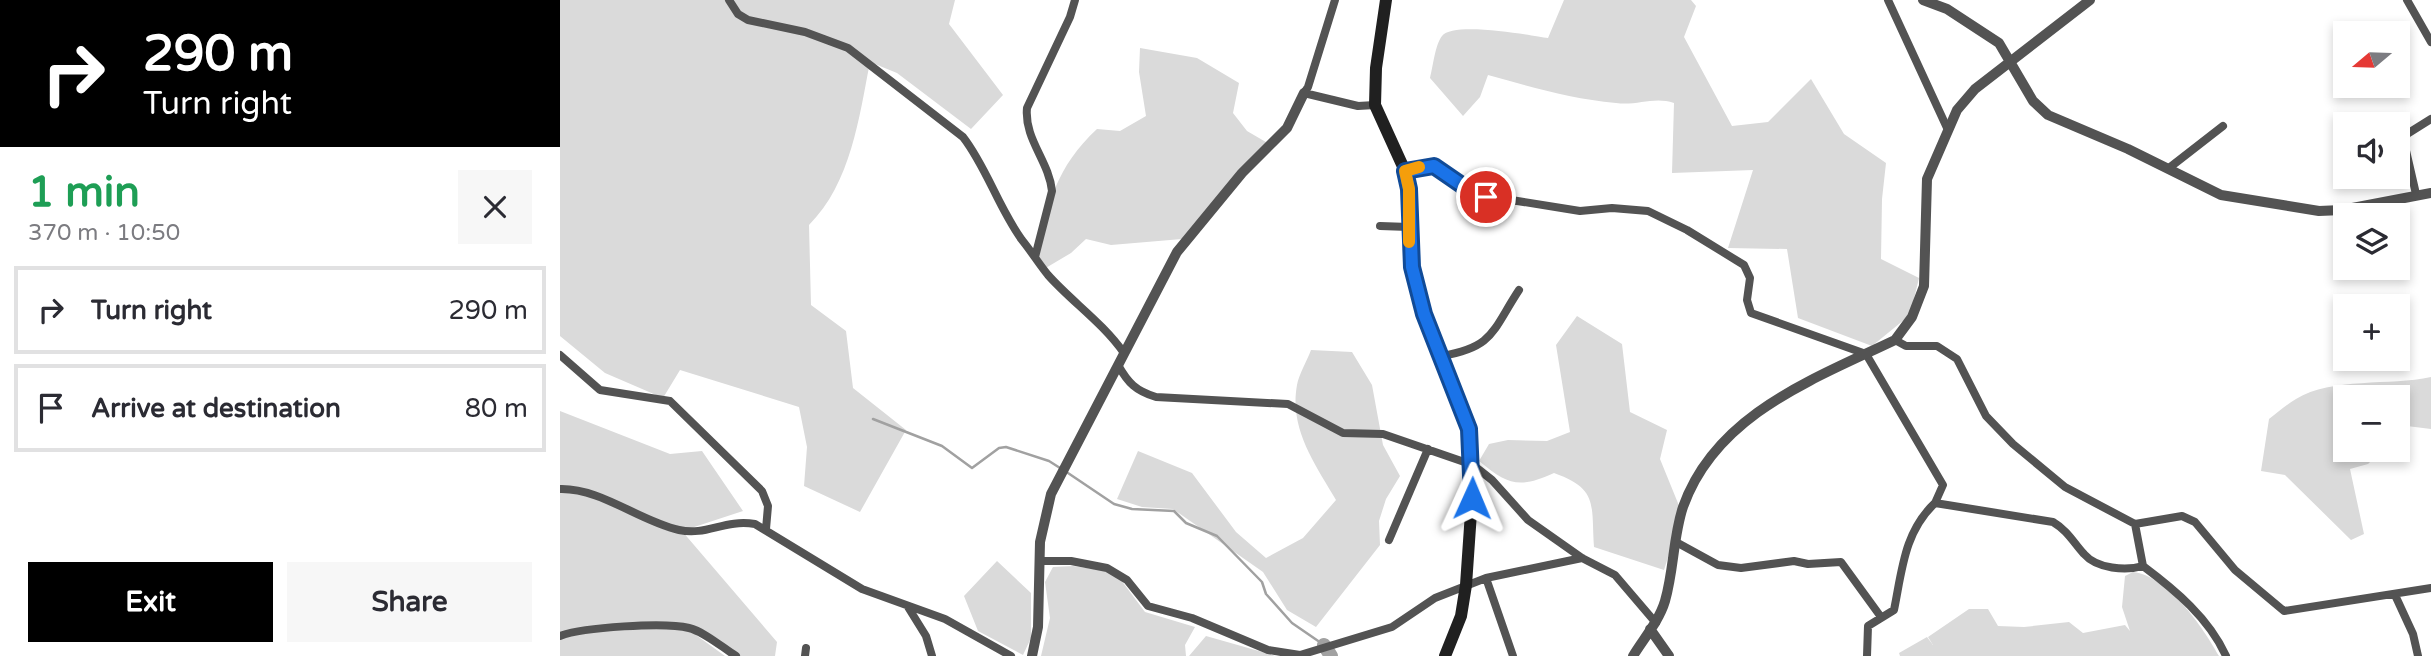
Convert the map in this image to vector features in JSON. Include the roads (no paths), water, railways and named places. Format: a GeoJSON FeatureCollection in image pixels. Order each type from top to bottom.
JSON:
{"type":"FeatureCollection","features":[{"type":"Feature","properties":{"kind":"main road"},"geometry":{"type":"LineString","coordinates":[[1386,0],[1376,68],[1376,105],[1405,171],[1409,189],[1409,227],[1416,289],[1469,429],[1473,465],[1466,585],[1461,616],[1446,656]]}},
{"type":"Feature","properties":{"kind":"street"},"geometry":{"type":"LineString","coordinates":[[729,0],[738,14],[748,20],[805,32],[848,48],[963,137],[975,153],[1004,214],[1049,276],[1100,321],[1124,352]]}},
{"type":"Feature","properties":{"kind":"street"},"geometry":{"type":"LineString","coordinates":[[1035,257],[1052,191],[1051,181],[1025,124],[1027,108],[1075,0]]}},
{"type":"Feature","properties":{"kind":"street"},"geometry":{"type":"LineString","coordinates":[[1032,656],[1038,627],[1039,561],[1046,509],[1060,474],[1177,252],[1242,173],[1287,128],[1308,88],[1335,0]]}},
{"type":"Feature","properties":{"kind":"street"},"geometry":{"type":"LineString","coordinates":[[1888,0],[1948,130]]}},
{"type":"Feature","properties":{"kind":"street"},"geometry":{"type":"LineString","coordinates":[[1923,0],[1947,9],[1989,35],[2012,63],[2033,101],[2048,115],[2169,168],[2221,195],[2319,211],[2342,210],[2431,193]]}},
{"type":"Feature","properties":{"kind":"street"},"geometry":{"type":"LineString","coordinates":[[1633,656],[1653,626],[1665,601],[1684,506],[1694,481],[1733,432],[1773,401],[1895,341],[1912,317],[1924,286],[1927,253],[1924,196],[1933,163],[1957,110],[1975,89],[2090,0]]}},
{"type":"Feature","properties":{"kind":"street"},"geometry":{"type":"LineString","coordinates":[[2407,0],[2431,42]]}},
{"type":"Feature","properties":{"kind":"street"},"geometry":{"type":"LineString","coordinates":[[1304,93],[1359,107],[1376,105]]}},
{"type":"Feature","properties":{"kind":"street"},"geometry":{"type":"LineString","coordinates":[[2416,194],[2404,142],[2407,134],[2431,119]]}},
{"type":"Feature","properties":{"kind":"street"},"geometry":{"type":"LineString","coordinates":[[2169,168],[2223,126]]}},
{"type":"Feature","properties":{"kind":"street"},"geometry":{"type":"LineString","coordinates":[[1405,171],[1434,166],[1466,188],[1486,197],[1532,205],[1580,211],[1612,208],[1648,211],[1687,230],[1744,265],[1750,278],[1747,300],[1751,313],[1866,354],[1943,485],[1935,503],[1926,512],[1905,548],[1894,610],[1868,626],[1867,656]]}},
{"type":"Feature","properties":{"kind":"street"},"geometry":{"type":"LineString","coordinates":[[1380,226],[1409,227]]}},
{"type":"Feature","properties":{"kind":"street"},"geometry":{"type":"LineString","coordinates":[[1442,356],[1472,351],[1484,343],[1519,290]]}},
{"type":"Feature","properties":{"kind":"street"},"geometry":{"type":"LineString","coordinates":[[1895,341],[1906,346],[1929,345],[1945,350],[1962,367],[1986,416],[2013,444],[2066,487],[2136,524],[2182,516],[2194,522],[2235,570],[2284,611],[2431,588]]}},
{"type":"Feature","properties":{"kind":"street"},"geometry":{"type":"LineString","coordinates":[[560,355],[600,390],[664,399],[678,409],[762,491],[768,506],[766,529]]}},
{"type":"Feature","properties":{"kind":"street"},"geometry":{"type":"LineString","coordinates":[[1118,365],[1130,384],[1139,391],[1156,397],[1288,404],[1343,433],[1383,434],[1473,465],[1492,480],[1528,520],[1582,558],[1615,575],[1653,626],[1669,656]]}},
{"type":"Feature","properties":{"kind":"street"},"geometry":{"type":"LineString","coordinates":[[1389,540],[1428,449]]}},
{"type":"Feature","properties":{"kind":"street"},"geometry":{"type":"LineString","coordinates":[[560,489],[571,489],[602,499],[653,523],[682,530],[702,531],[735,521],[766,529],[808,559],[862,589],[945,619],[1011,656]]}},
{"type":"Feature","properties":{"kind":"street"},"geometry":{"type":"LineString","coordinates":[[1935,503],[2053,522],[2065,529],[2084,555],[2094,562],[2132,569],[2143,566]]}},
{"type":"Feature","properties":{"kind":"street"},"geometry":{"type":"LineString","coordinates":[[2136,524],[2143,566],[2192,607],[2221,644],[2226,656]]}},
{"type":"Feature","properties":{"kind":"street"},"geometry":{"type":"LineString","coordinates":[[1676,542],[1718,565],[1741,568],[1794,561],[1808,564],[1840,562],[1881,617]]}},
{"type":"Feature","properties":{"kind":"street"},"geometry":{"type":"LineString","coordinates":[[1039,561],[1071,561],[1107,568],[1126,580],[1148,606],[1192,618],[1268,650],[1300,655],[1392,627],[1435,598],[1486,578],[1582,558]]}},
{"type":"Feature","properties":{"kind":"street"},"geometry":{"type":"LineString","coordinates":[[1486,578],[1513,656]]}},
{"type":"Feature","properties":{"kind":"street"},"geometry":{"type":"LineString","coordinates":[[2395,595],[2413,634],[2418,656]]}},
{"type":"Feature","properties":{"kind":"street"},"geometry":{"type":"LineString","coordinates":[[908,607],[926,636],[932,656]]}},
{"type":"Feature","properties":{"kind":"street"},"geometry":{"type":"LineString","coordinates":[[560,636],[576,630],[665,626],[691,628],[736,656]]}},
{"type":"Feature","properties":{"kind":"waterway"},"geometry":{"type":"LineString","coordinates":[[873,419],[942,446],[972,468],[999,448],[1006,447],[1049,461],[1060,468]]}},
{"type":"Feature","properties":{"kind":"waterway"},"geometry":{"type":"LineString","coordinates":[[1065,471],[1114,504],[1132,509],[1174,511],[1186,523],[1217,536],[1262,582],[1266,594],[1292,623],[1324,645]]}},
{"type":"Feature","properties":{"kind":"waterway"},"geometry":{"type":"LineString","coordinates":[[1324,645],[1331,656]]}}]}
